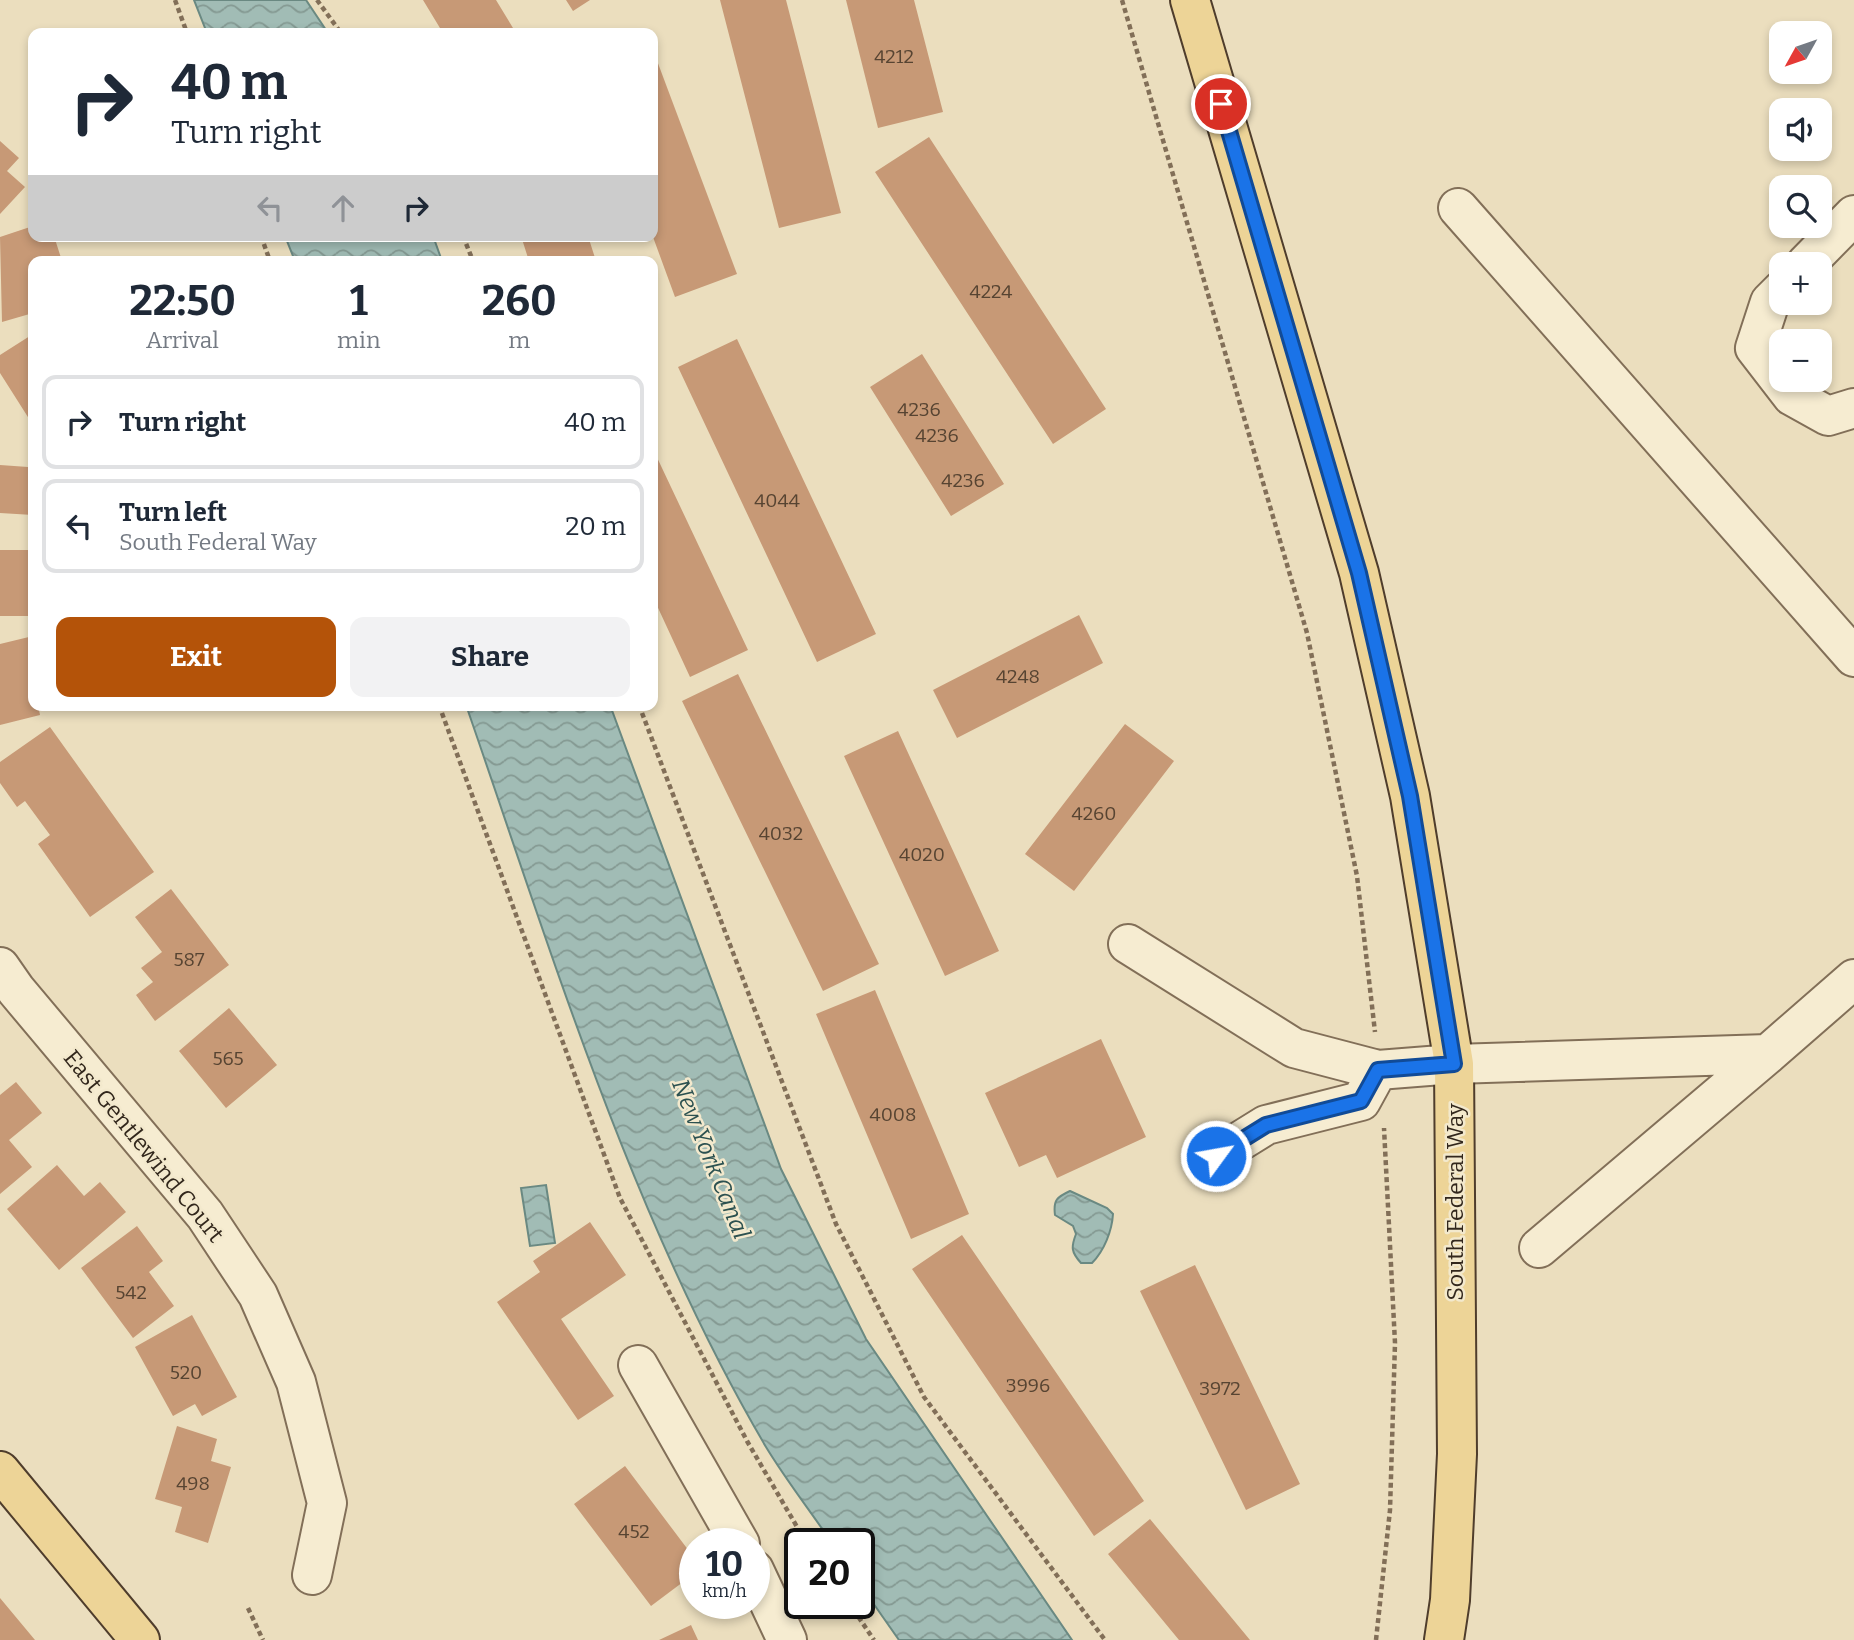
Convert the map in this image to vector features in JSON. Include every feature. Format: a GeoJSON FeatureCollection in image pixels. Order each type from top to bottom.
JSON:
{"type":"FeatureCollection","features":[{"type":"Feature","properties":{"kind":"main road","name":"South Federal Way"},"geometry":{"type":"LineString","coordinates":[[1190,0],[1359,573],[1410,796],[1454,1064],[1457,1454],[1450,1600],[1444,1640]]}},
{"type":"Feature","properties":{"kind":"main road"},"geometry":{"type":"LineString","coordinates":[[0,1471],[139,1640]]}},
{"type":"Feature","properties":{"kind":"street"},"geometry":{"type":"LineString","coordinates":[[1458,208],[1854,657]]}},
{"type":"Feature","properties":{"kind":"street"},"geometry":{"type":"LineString","coordinates":[[1818,252],[1854,215]]}},
{"type":"Feature","properties":{"kind":"street"},"geometry":{"type":"LineString","coordinates":[[1769,305],[1755,348],[1792,396],[1828,416],[1854,408]]}},
{"type":"Feature","properties":{"kind":"street"},"geometry":{"type":"LineString","coordinates":[[1128,944],[1294,1048],[1378,1070],[1454,1064],[1768,1054]]}},
{"type":"Feature","properties":{"kind":"street","name":"East Gentlewind Court"},"geometry":{"type":"LineString","coordinates":[[0,967],[16,990],[205,1215],[258,1295],[296,1382],[327,1503],[312,1575]]}},
{"type":"Feature","properties":{"kind":"street"},"geometry":{"type":"LineString","coordinates":[[1539,1248],[1854,979]]}},
{"type":"Feature","properties":{"kind":"street"},"geometry":{"type":"LineString","coordinates":[[1216,1156],[1266,1125],[1361,1101],[1378,1070]]}},
{"type":"Feature","properties":{"kind":"street"},"geometry":{"type":"LineString","coordinates":[[638,1365],[731,1528]]}},
{"type":"Feature","properties":{"kind":"street"},"geometry":{"type":"LineString","coordinates":[[770,1604],[787,1640]]}},
{"type":"Feature","properties":{"kind":"path"},"geometry":{"type":"LineString","coordinates":[[175,0],[185,28]]}},
{"type":"Feature","properties":{"kind":"path"},"geometry":{"type":"LineString","coordinates":[[317,0],[337,28]]}},
{"type":"Feature","properties":{"kind":"path"},"geometry":{"type":"LineString","coordinates":[[1122,0],[1307,633],[1356,876],[1386,1144],[1395,1343],[1390,1510],[1376,1640]]}},
{"type":"Feature","properties":{"kind":"path"},"geometry":{"type":"LineString","coordinates":[[441,711],[620,1198],[747,1441],[798,1528]]}},
{"type":"Feature","properties":{"kind":"path"},"geometry":{"type":"LineString","coordinates":[[641,711],[836,1224],[924,1397],[1105,1640]]}},
{"type":"Feature","properties":{"kind":"path"},"geometry":{"type":"LineString","coordinates":[[248,1608],[263,1640]]}},
{"type":"Feature","properties":{"kind":"path"},"geometry":{"type":"LineString","coordinates":[[860,1619],[874,1640]]}},
{"type":"Feature","properties":{"kind":"water"},"geometry":{"type":"Polygon","coordinates":[[[194,0],[306,0],[325,28],[205,28],[194,0]]]}},
{"type":"Feature","properties":{"kind":"water"},"geometry":{"type":"Polygon","coordinates":[[[287,242],[435,242],[440,256],[293,256],[287,242]]]}},
{"type":"Feature","properties":{"kind":"water","name":"New York Canal"},"geometry":{"type":"Polygon","coordinates":[[[468,711],[612,711],[781,1169],[866,1339],[1072,1640],[899,1640],[875,1606],[875,1528],[822,1528],[766,1447],[718,1359],[674,1269],[598,1084],[468,711]]]}},
{"type":"Feature","properties":{"kind":"water"},"geometry":{"type":"Polygon","coordinates":[[[546,1185],[555,1243],[530,1246],[521,1188],[546,1185]]]}},
{"type":"Feature","properties":{"kind":"water"},"geometry":{"type":"Polygon","coordinates":[[[1070,1191],[1107,1208],[1113,1214],[1107,1240],[1092,1263],[1081,1263],[1073,1249],[1076,1234],[1073,1226],[1055,1215],[1057,1200],[1070,1191]]]}},
{"type":"Feature","properties":{"kind":"building"},"geometry":{"type":"Polygon","coordinates":[[[423,0],[496,0],[513,28],[440,28],[423,0]]]}},
{"type":"Feature","properties":{"kind":"building"},"geometry":{"type":"Polygon","coordinates":[[[566,0],[590,0],[573,11],[566,0]]]}},
{"type":"Feature","properties":{"kind":"building"},"geometry":{"type":"Polygon","coordinates":[[[720,0],[786,0],[841,213],[779,228],[720,0]]]}},
{"type":"Feature","properties":{"kind":"building"},"geometry":{"type":"Polygon","coordinates":[[[846,0],[914,0],[943,112],[878,128],[846,0]]]}},
{"type":"Feature","properties":{"kind":"building"},"geometry":{"type":"Polygon","coordinates":[[[658,63],[737,274],[675,297],[655,242],[658,242],[658,63]]]}},
{"type":"Feature","properties":{"kind":"building"},"geometry":{"type":"Polygon","coordinates":[[[929,137],[1106,409],[1053,444],[875,172],[929,137]]]}},
{"type":"Feature","properties":{"kind":"building"},"geometry":{"type":"Polygon","coordinates":[[[0,141],[19,158],[7,171],[25,187],[0,214],[0,141]]]}},
{"type":"Feature","properties":{"kind":"building"},"geometry":{"type":"Polygon","coordinates":[[[28,228],[28,242],[56,242],[60,256],[28,256],[28,314],[2,322],[0,237],[28,228]]]}},
{"type":"Feature","properties":{"kind":"building"},"geometry":{"type":"Polygon","coordinates":[[[523,242],[590,242],[594,256],[527,256],[523,242]]]}},
{"type":"Feature","properties":{"kind":"building"},"geometry":{"type":"Polygon","coordinates":[[[28,337],[28,417],[0,373],[0,355],[28,337]]]}},
{"type":"Feature","properties":{"kind":"building"},"geometry":{"type":"Polygon","coordinates":[[[737,339],[876,634],[817,662],[678,367],[737,339]]]}},
{"type":"Feature","properties":{"kind":"building"},"geometry":{"type":"Polygon","coordinates":[[[922,354],[1004,484],[951,516],[870,387],[922,354]]]}},
{"type":"Feature","properties":{"kind":"building"},"geometry":{"type":"Polygon","coordinates":[[[658,460],[748,650],[690,677],[658,608],[658,460]]]}},
{"type":"Feature","properties":{"kind":"building"},"geometry":{"type":"Polygon","coordinates":[[[0,465],[28,467],[28,515],[0,513],[0,465]]]}},
{"type":"Feature","properties":{"kind":"building"},"geometry":{"type":"Polygon","coordinates":[[[0,550],[28,550],[28,616],[0,616],[0,550]]]}},
{"type":"Feature","properties":{"kind":"building"},"geometry":{"type":"Polygon","coordinates":[[[1079,615],[1103,663],[957,738],[933,690],[1079,615]]]}},
{"type":"Feature","properties":{"kind":"building"},"geometry":{"type":"Polygon","coordinates":[[[28,637],[28,711],[39,711],[40,715],[0,725],[0,644],[28,637]]]}},
{"type":"Feature","properties":{"kind":"building"},"geometry":{"type":"Polygon","coordinates":[[[738,674],[879,964],[823,991],[682,701],[738,674]]]}},
{"type":"Feature","properties":{"kind":"building"},"geometry":{"type":"Polygon","coordinates":[[[1125,724],[1174,761],[1074,891],[1025,854],[1125,724]]]}},
{"type":"Feature","properties":{"kind":"building"},"geometry":{"type":"Polygon","coordinates":[[[50,727],[154,872],[90,917],[38,844],[50,835],[25,801],[17,807],[0,783],[0,762],[50,727]]]}},
{"type":"Feature","properties":{"kind":"building"},"geometry":{"type":"Polygon","coordinates":[[[898,731],[999,951],[945,976],[844,756],[898,731]]]}},
{"type":"Feature","properties":{"kind":"building"},"geometry":{"type":"Polygon","coordinates":[[[171,889],[229,965],[155,1021],[136,995],[153,982],[141,968],[162,952],[135,917],[171,889]]]}},
{"type":"Feature","properties":{"kind":"building"},"geometry":{"type":"Polygon","coordinates":[[[875,990],[969,1214],[911,1239],[816,1014],[875,990]]]}},
{"type":"Feature","properties":{"kind":"building"},"geometry":{"type":"Polygon","coordinates":[[[229,1008],[277,1065],[226,1108],[179,1051],[229,1008]]]}},
{"type":"Feature","properties":{"kind":"building"},"geometry":{"type":"Polygon","coordinates":[[[1101,1039],[1146,1137],[1057,1178],[1046,1155],[1019,1167],[985,1093],[1101,1039]]]}},
{"type":"Feature","properties":{"kind":"building"},"geometry":{"type":"Polygon","coordinates":[[[16,1082],[42,1113],[9,1140],[32,1167],[0,1194],[0,1095],[16,1082]]]}},
{"type":"Feature","properties":{"kind":"building"},"geometry":{"type":"Polygon","coordinates":[[[57,1165],[84,1196],[100,1182],[126,1212],[59,1270],[7,1209],[57,1165]]]}},
{"type":"Feature","properties":{"kind":"building"},"geometry":{"type":"Polygon","coordinates":[[[590,1222],[626,1275],[561,1319],[614,1396],[578,1420],[497,1302],[540,1272],[533,1261],[590,1222]]]}},
{"type":"Feature","properties":{"kind":"building"},"geometry":{"type":"Polygon","coordinates":[[[137,1226],[163,1261],[149,1272],[174,1306],[133,1338],[81,1268],[137,1226]]]}},
{"type":"Feature","properties":{"kind":"building"},"geometry":{"type":"Polygon","coordinates":[[[962,1235],[1144,1501],[1094,1536],[912,1269],[962,1235]]]}},
{"type":"Feature","properties":{"kind":"building"},"geometry":{"type":"Polygon","coordinates":[[[1195,1265],[1300,1484],[1246,1510],[1140,1291],[1195,1265]]]}},
{"type":"Feature","properties":{"kind":"building"},"geometry":{"type":"Polygon","coordinates":[[[192,1315],[237,1397],[202,1416],[195,1404],[173,1416],[135,1347],[192,1315]]]}},
{"type":"Feature","properties":{"kind":"building"},"geometry":{"type":"Polygon","coordinates":[[[177,1426],[217,1439],[211,1461],[231,1467],[208,1543],[175,1532],[182,1507],[155,1499],[177,1426]]]}},
{"type":"Feature","properties":{"kind":"building"},"geometry":{"type":"Polygon","coordinates":[[[625,1466],[679,1538],[679,1585],[651,1606],[574,1504],[625,1466]]]}},
{"type":"Feature","properties":{"kind":"building"},"geometry":{"type":"Polygon","coordinates":[[[1150,1519],[1250,1640],[1179,1640],[1108,1554],[1150,1519]]]}},
{"type":"Feature","properties":{"kind":"building"},"geometry":{"type":"Polygon","coordinates":[[[0,1598],[35,1640],[0,1640],[0,1598]]]}},
{"type":"Feature","properties":{"kind":"building"},"geometry":{"type":"Polygon","coordinates":[[[691,1625],[698,1640],[659,1640],[691,1625]]]}},
{"type":"Feature","properties":{"kind":"route"},"geometry":{"type":"LineString","coordinates":[[1216,1156],[1266,1125],[1361,1101],[1378,1070],[1454,1064],[1410,796],[1359,573],[1221,104]]}}]}
